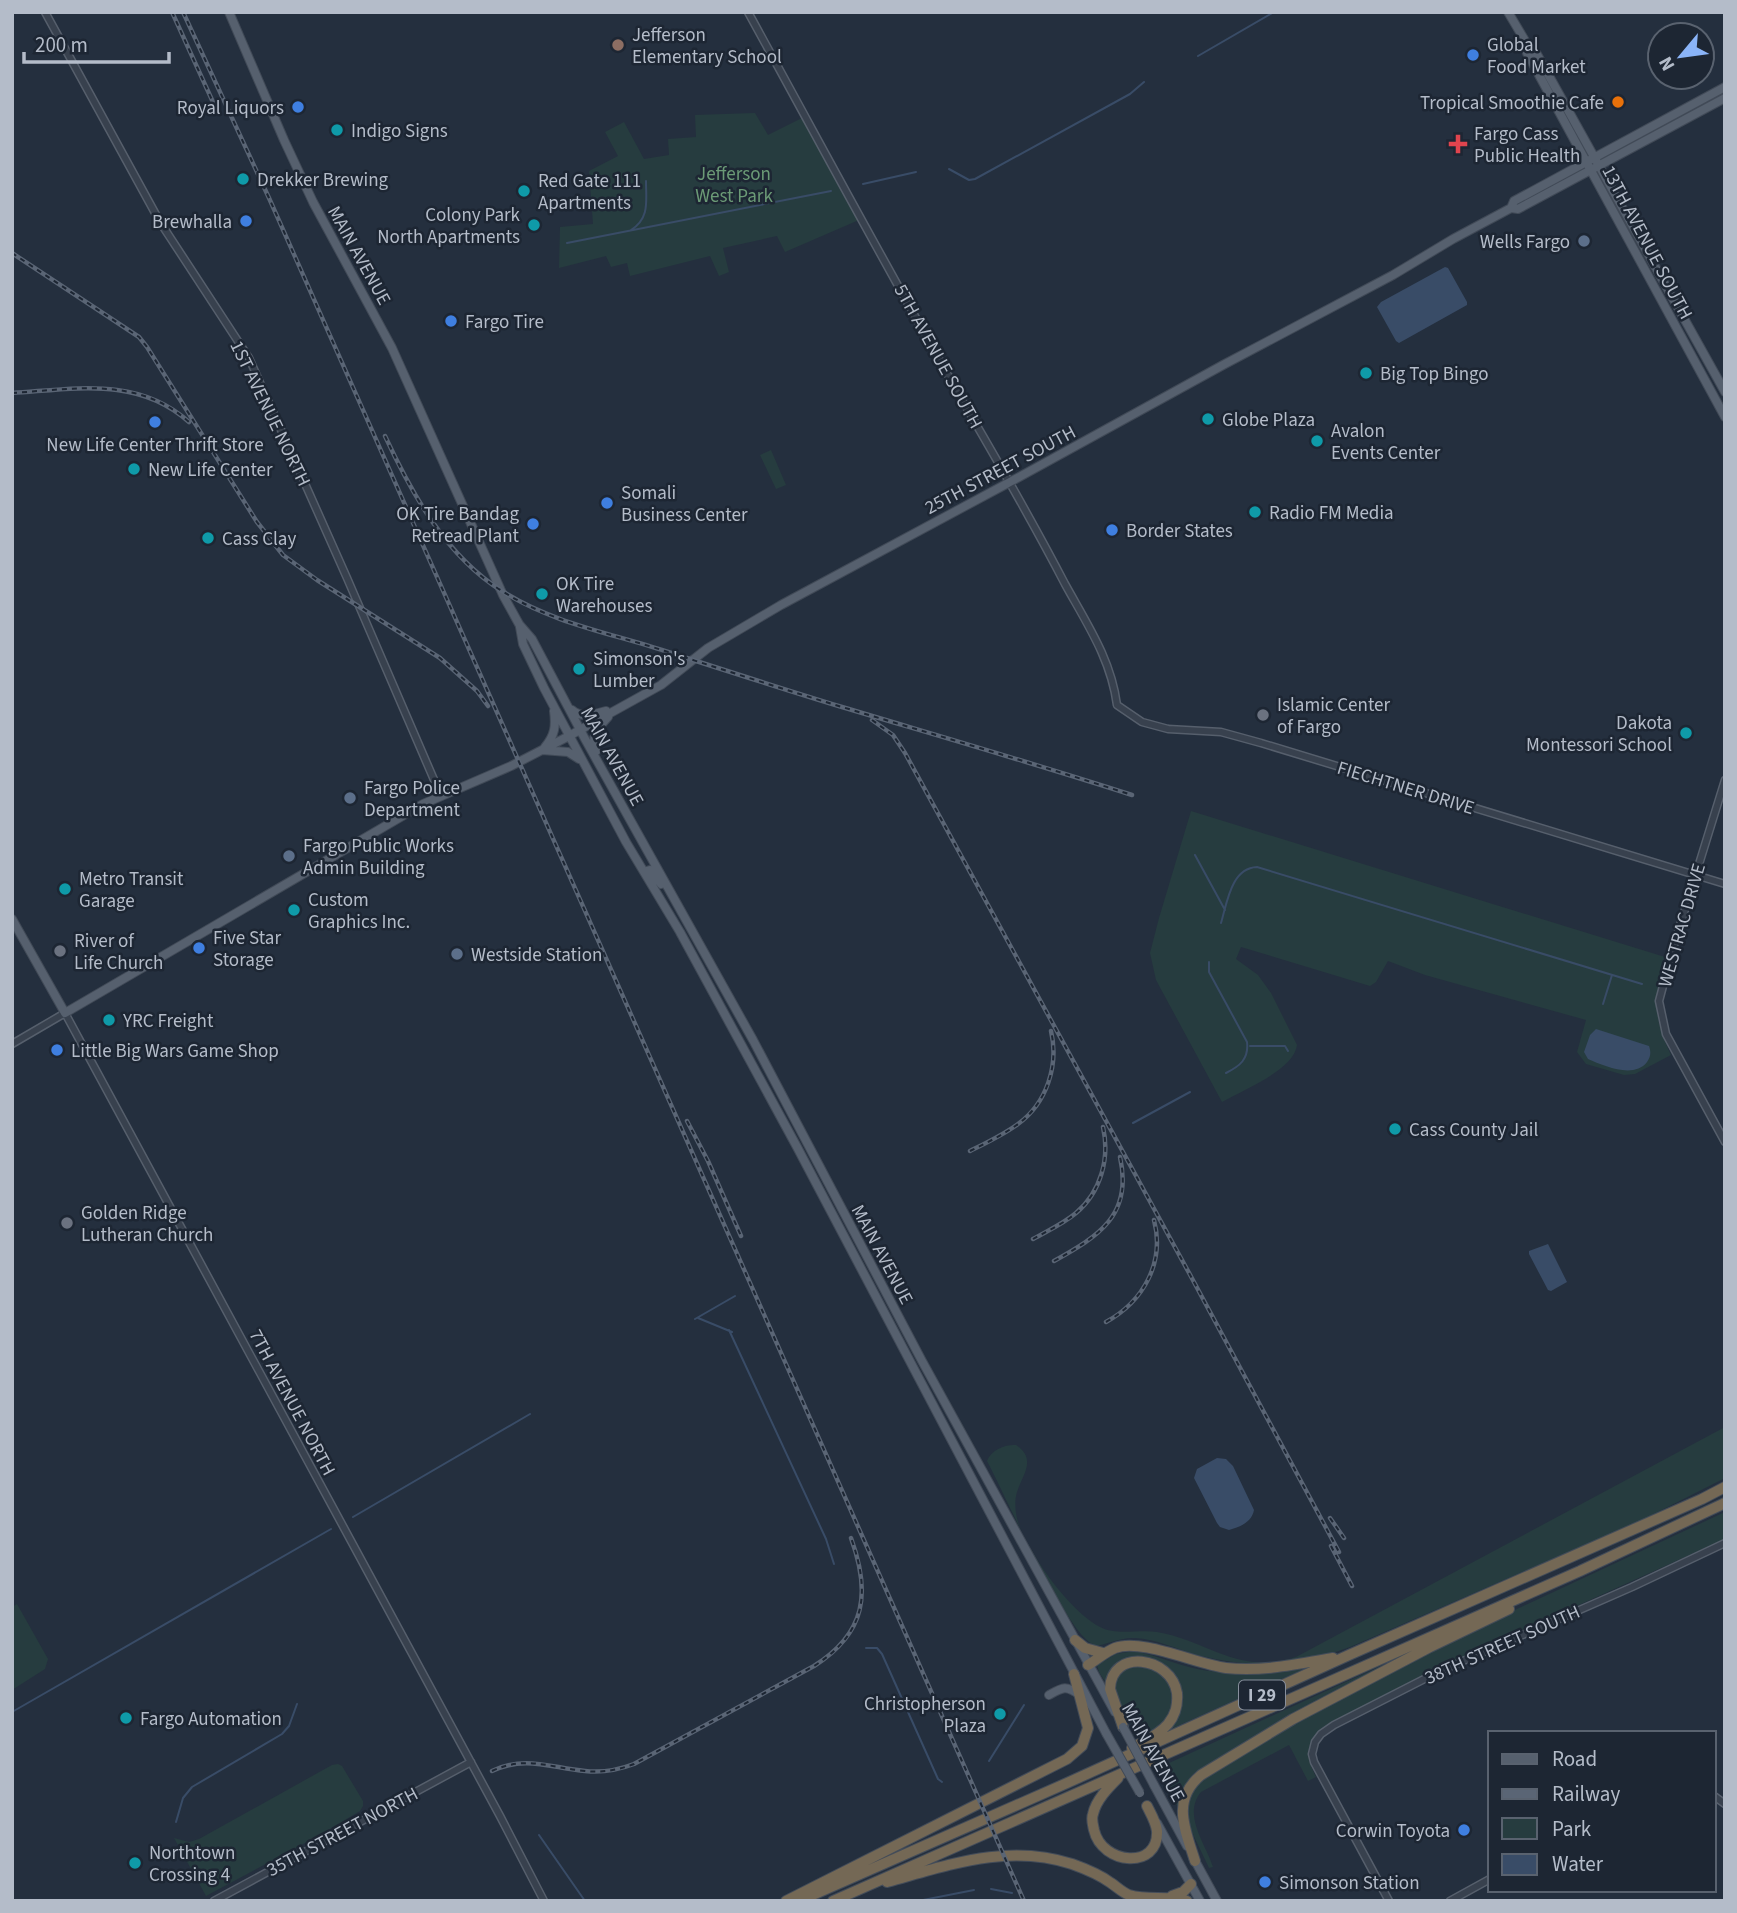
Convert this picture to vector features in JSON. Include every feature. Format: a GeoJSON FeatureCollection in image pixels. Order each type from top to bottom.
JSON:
{"type":"FeatureCollection","features":[{"type":"Feature","properties":{"kind":"highway","name":"I 29"},"geometry":{"type":"LineString","coordinates":[[799,1901],[1084,1776],[1725,1487]]}},
{"type":"Feature","properties":{"kind":"highway","name":"I 29"},"geometry":{"type":"LineString","coordinates":[[833,1901],[1581,1570],[1725,1503]]}},
{"type":"Feature","properties":{"kind":"highway"},"geometry":{"type":"LineString","coordinates":[[1195,1861],[1182,1814],[1189,1787],[1201,1775],[1293,1719],[1581,1570]]}},
{"type":"Feature","properties":{"kind":"highway"},"geometry":{"type":"LineString","coordinates":[[1075,1640],[1084,1647],[1103,1653]]}},
{"type":"Feature","properties":{"kind":"highway"},"geometry":{"type":"LineString","coordinates":[[1088,1665],[1103,1653],[1124,1645],[1136,1645],[1203,1664],[1242,1669],[1276,1668],[1349,1655]]}},
{"type":"Feature","properties":{"kind":"highway"},"geometry":{"type":"LineString","coordinates":[[1084,1776],[1167,1725],[1177,1708],[1177,1696],[1173,1680],[1159,1667],[1144,1661],[1135,1662],[1119,1668],[1114,1674],[1110,1689],[1123,1727]]}},
{"type":"Feature","properties":{"kind":"highway"},"geometry":{"type":"LineString","coordinates":[[786,1901],[1067,1759],[1082,1745],[1088,1728],[1074,1674]]}},
{"type":"Feature","properties":{"kind":"highway"},"geometry":{"type":"LineString","coordinates":[[1120,1775],[1106,1790],[1093,1812],[1095,1835],[1104,1849],[1127,1859],[1136,1859],[1150,1850],[1157,1834],[1147,1806]]}},
{"type":"Feature","properties":{"kind":"highway"},"geometry":{"type":"LineString","coordinates":[[853,1892],[972,1859],[1021,1854],[1071,1864],[1094,1872],[1126,1894],[1147,1899],[1176,1896],[1191,1884]]}},
{"type":"Feature","properties":{"kind":"highway"},"geometry":{"type":"LineString","coordinates":[[1165,1898],[1187,1901]]}},
{"type":"Feature","properties":{"kind":"main road","name":"MAIN AVENUE"},"geometry":{"type":"LineString","coordinates":[[229,12],[299,173],[392,348],[491,570],[519,625],[523,644],[569,736],[787,1129],[1074,1674],[1200,1901]]}},
{"type":"Feature","properties":{"kind":"main road","name":"13TH AVENUE SOUTH"},"geometry":{"type":"LineString","coordinates":[[1508,12],[1527,44],[1534,49],[1725,416]]}},
{"type":"Feature","properties":{"kind":"main road","name":"25TH STREET SOUTH"},"geometry":{"type":"LineString","coordinates":[[65,1013],[414,810],[511,766],[661,685],[708,648],[772,610],[1392,275],[1453,239],[1511,208],[1518,209],[1725,87]]}},
{"type":"Feature","properties":{"kind":"main road","name":"25TH STREET SOUTH"},"geometry":{"type":"LineString","coordinates":[[1593,164],[1725,98]]}},
{"type":"Feature","properties":{"kind":"main road","name":"13TH AVENUE SOUTH"},"geometry":{"type":"LineString","coordinates":[[1593,164],[1725,392]]}},
{"type":"Feature","properties":{"kind":"main road","name":"MAIN AVENUE"},"geometry":{"type":"LineString","coordinates":[[519,625],[532,639],[753,1040],[928,1373],[1217,1901]]}},
{"type":"Feature","properties":{"kind":"main road"},"geometry":{"type":"LineString","coordinates":[[542,750],[555,729],[553,704]]}},
{"type":"Feature","properties":{"kind":"main road"},"geometry":{"type":"LineString","coordinates":[[567,706],[576,714],[586,715],[616,709]]}},
{"type":"Feature","properties":{"kind":"main road"},"geometry":{"type":"LineString","coordinates":[[608,780],[594,746],[594,737],[598,727],[616,709]]}},
{"type":"Feature","properties":{"kind":"main road"},"geometry":{"type":"LineString","coordinates":[[542,750],[573,754],[588,770]]}},
{"type":"Feature","properties":{"kind":"main road"},"geometry":{"type":"LineString","coordinates":[[644,872],[653,872],[687,921]]}},
{"type":"Feature","properties":{"kind":"main road","name":"7TH AVENUE NORTH"},"geometry":{"type":"LineString","coordinates":[[12,919],[65,1013]]}},
{"type":"Feature","properties":{"kind":"main road"},"geometry":{"type":"LineString","coordinates":[[787,1129],[794,1131],[817,1162]]}},
{"type":"Feature","properties":{"kind":"main road"},"geometry":{"type":"LineString","coordinates":[[1074,1674],[1088,1665]]}},
{"type":"Feature","properties":{"kind":"main road"},"geometry":{"type":"LineString","coordinates":[[1049,1695],[1062,1687],[1070,1688],[1091,1705]]}},
{"type":"Feature","properties":{"kind":"main road"},"geometry":{"type":"LineString","coordinates":[[1191,1884],[1204,1877]]}},
{"type":"Feature","properties":{"kind":"street","name":"1ST AVENUE NORTH"},"geometry":{"type":"LineString","coordinates":[[45,12],[160,222],[249,358],[441,796]]}},
{"type":"Feature","properties":{"kind":"street","name":"5TH AVENUE SOUTH"},"geometry":{"type":"LineString","coordinates":[[748,12],[1010,482],[1109,666],[1117,705]]}},
{"type":"Feature","properties":{"kind":"street","name":"FIECHTNER DRIVE"},"geometry":{"type":"LineString","coordinates":[[1117,705],[1142,722],[1168,729],[1221,732],[1725,884]]}},
{"type":"Feature","properties":{"kind":"street","name":"WESTRAC DRIVE"},"geometry":{"type":"LineString","coordinates":[[1725,780],[1659,1001],[1665,1034],[1725,1142]]}},
{"type":"Feature","properties":{"kind":"street"},"geometry":{"type":"LineString","coordinates":[[12,1044],[65,1013]]}},
{"type":"Feature","properties":{"kind":"street","name":"7TH AVENUE NORTH"},"geometry":{"type":"LineString","coordinates":[[65,1013],[544,1901]]}},
{"type":"Feature","properties":{"kind":"street","name":"38TH STREET SOUTH"},"geometry":{"type":"LineString","coordinates":[[1389,1901],[1319,1772],[1312,1754],[1313,1746],[1321,1734],[1438,1672],[1632,1587],[1725,1542]]}},
{"type":"Feature","properties":{"kind":"street","name":"35TH STREET NORTH"},"geometry":{"type":"LineString","coordinates":[[214,1901],[471,1762]]}},
{"type":"Feature","properties":{"kind":"street"},"geometry":{"type":"LineString","coordinates":[[1450,1901],[1488,1880]]}},
{"type":"Feature","properties":{"kind":"green space","name":"Jefferson West Park"},"geometry":{"type":"Polygon","coordinates":[[[755,113],[768,135],[802,118],[859,220],[785,252],[777,236],[723,248],[729,272],[719,276],[710,256],[630,276],[627,263],[611,267],[606,256],[559,268],[560,227],[593,224],[589,171],[618,156],[605,132],[624,122],[644,159],[669,155],[668,139],[696,137],[695,115],[755,113]]]}},
{"type":"Feature","properties":{"kind":"green space"},"geometry":{"type":"Polygon","coordinates":[[[771,450],[786,485],[776,489],[760,455],[771,450]]]}},
{"type":"Feature","properties":{"kind":"green space"},"geometry":{"type":"Polygon","coordinates":[[[1191,811],[1665,957],[1657,1007],[1661,1029],[1671,1055],[1635,1074],[1624,1075],[1586,1064],[1577,1052],[1586,1020],[1425,975],[1388,961],[1376,982],[1370,986],[1241,947],[1236,959],[1258,975],[1271,993],[1297,1045],[1294,1054],[1277,1071],[1222,1102],[1156,980],[1150,953],[1191,811]]]}},
{"type":"Feature","properties":{"kind":"green space"},"geometry":{"type":"Polygon","coordinates":[[[1725,1427],[1725,1478],[1642,1520],[1350,1647],[1311,1659],[1275,1664],[1237,1662],[1197,1655],[1159,1642],[1135,1638],[1093,1646],[1068,1616],[1028,1544],[1043,1569],[1066,1598],[1100,1627],[1121,1632],[1157,1632],[1176,1636],[1241,1660],[1276,1662],[1296,1657],[1725,1427]]]}},
{"type":"Feature","properties":{"kind":"green space"},"geometry":{"type":"Polygon","coordinates":[[[1016,1445],[1022,1450],[1027,1461],[1016,1499],[1017,1519],[1022,1531],[987,1461],[999,1448],[1007,1446],[1016,1445]]]}},
{"type":"Feature","properties":{"kind":"green space"},"geometry":{"type":"Polygon","coordinates":[[[1725,1512],[1725,1539],[1415,1679],[1322,1728],[1310,1744],[1309,1751],[1310,1764],[1316,1777],[1308,1781],[1289,1745],[1201,1792],[1194,1810],[1195,1820],[1213,1867],[1209,1868],[1190,1828],[1188,1813],[1185,1813],[1190,1794],[1203,1779],[1308,1715],[1470,1631],[1725,1512]]]}},
{"type":"Feature","properties":{"kind":"green space"},"geometry":{"type":"Polygon","coordinates":[[[17,1604],[48,1659],[45,1669],[12,1690],[12,1607],[17,1604]]]}},
{"type":"Feature","properties":{"kind":"green space"},"geometry":{"type":"Polygon","coordinates":[[[1134,1651],[1209,1671],[1303,1668],[1171,1729],[1179,1707],[1162,1665],[1118,1664],[1106,1681],[1099,1672],[1097,1665],[1116,1654],[1134,1651]]]}},
{"type":"Feature","properties":{"kind":"green space"},"geometry":{"type":"Polygon","coordinates":[[[1138,1665],[1158,1673],[1166,1680],[1174,1696],[1170,1715],[1161,1727],[1141,1741],[1121,1703],[1114,1679],[1124,1669],[1138,1665]]]}},
{"type":"Feature","properties":{"kind":"green space"},"geometry":{"type":"Polygon","coordinates":[[[1383,1665],[1384,1667],[1201,1772],[1179,1809],[1156,1769],[1383,1665]]]}},
{"type":"Feature","properties":{"kind":"green space"},"geometry":{"type":"Polygon","coordinates":[[[338,1764],[342,1766],[363,1801],[360,1811],[206,1896],[174,1838],[189,1842],[199,1839],[338,1764]]]}},
{"type":"Feature","properties":{"kind":"water"},"geometry":{"type":"Polygon","coordinates":[[[1445,267],[1467,305],[1399,343],[1377,307],[1381,302],[1445,267]]]}},
{"type":"Feature","properties":{"kind":"water"},"geometry":{"type":"Polygon","coordinates":[[[1596,1029],[1649,1046],[1647,1062],[1635,1070],[1619,1070],[1588,1059],[1584,1052],[1590,1035],[1596,1029]]]}},
{"type":"Feature","properties":{"kind":"water"},"geometry":{"type":"Polygon","coordinates":[[[1548,1244],[1567,1282],[1551,1291],[1529,1254],[1529,1251],[1548,1244]]]}},
{"type":"Feature","properties":{"kind":"water"},"geometry":{"type":"Polygon","coordinates":[[[1217,1458],[1226,1459],[1233,1466],[1254,1510],[1248,1521],[1229,1530],[1217,1523],[1194,1478],[1197,1469],[1217,1458]]]}},
{"type":"Feature","properties":{"kind":"waterway"},"geometry":{"type":"LineString","coordinates":[[1198,56],[1274,12]]}},
{"type":"Feature","properties":{"kind":"waterway"},"geometry":{"type":"LineString","coordinates":[[949,169],[969,180],[975,179],[1130,94],[1144,82]]}},
{"type":"Feature","properties":{"kind":"waterway"},"geometry":{"type":"LineString","coordinates":[[863,184],[916,172]]}},
{"type":"Feature","properties":{"kind":"waterway"},"geometry":{"type":"LineString","coordinates":[[631,230],[644,214],[646,181]]}},
{"type":"Feature","properties":{"kind":"waterway"},"geometry":{"type":"LineString","coordinates":[[567,243],[831,191]]}},
{"type":"Feature","properties":{"kind":"waterway"},"geometry":{"type":"LineString","coordinates":[[1195,855],[1225,910]]}},
{"type":"Feature","properties":{"kind":"waterway"},"geometry":{"type":"LineString","coordinates":[[1221,923],[1236,880],[1241,873],[1257,867],[1642,984]]}},
{"type":"Feature","properties":{"kind":"waterway"},"geometry":{"type":"LineString","coordinates":[[1209,962],[1209,972],[1247,1042],[1247,1053],[1242,1061],[1226,1073]]}},
{"type":"Feature","properties":{"kind":"waterway"},"geometry":{"type":"LineString","coordinates":[[1603,1004],[1612,975]]}},
{"type":"Feature","properties":{"kind":"waterway"},"geometry":{"type":"LineString","coordinates":[[1250,1046],[1285,1046],[1288,1051]]}},
{"type":"Feature","properties":{"kind":"waterway"},"geometry":{"type":"LineString","coordinates":[[1133,1123],[1190,1092]]}},
{"type":"Feature","properties":{"kind":"waterway"},"geometry":{"type":"LineString","coordinates":[[695,1319],[735,1296]]}},
{"type":"Feature","properties":{"kind":"waterway"},"geometry":{"type":"LineString","coordinates":[[698,1318],[732,1332]]}},
{"type":"Feature","properties":{"kind":"waterway"},"geometry":{"type":"LineString","coordinates":[[729,1330],[826,1539],[834,1564]]}},
{"type":"Feature","properties":{"kind":"waterway"},"geometry":{"type":"LineString","coordinates":[[353,1517],[530,1414]]}},
{"type":"Feature","properties":{"kind":"waterway"},"geometry":{"type":"LineString","coordinates":[[12,1712],[331,1529]]}},
{"type":"Feature","properties":{"kind":"waterway"},"geometry":{"type":"LineString","coordinates":[[866,1648],[877,1648],[882,1654],[938,1779],[942,1782]]}},
{"type":"Feature","properties":{"kind":"waterway"},"geometry":{"type":"LineString","coordinates":[[176,1822],[183,1798],[192,1787],[282,1734],[289,1726],[297,1704]]}},
{"type":"Feature","properties":{"kind":"waterway"},"geometry":{"type":"LineString","coordinates":[[989,1761],[1024,1705]]}},
{"type":"Feature","properties":{"kind":"waterway"},"geometry":{"type":"LineString","coordinates":[[539,1835],[585,1901]]}},
{"type":"Feature","properties":{"kind":"waterway"},"geometry":{"type":"LineString","coordinates":[[991,1889],[1012,1893]]}},
{"type":"Feature","properties":{"kind":"waterway"},"geometry":{"type":"LineString","coordinates":[[918,1901],[974,1890]]}},
{"type":"Feature","properties":{"kind":"railway"},"geometry":{"type":"LineString","coordinates":[[172,12],[217,111]]}},
{"type":"Feature","properties":{"kind":"railway"},"geometry":{"type":"LineString","coordinates":[[183,12],[269,198],[1024,1901]]}},
{"type":"Feature","properties":{"kind":"railway"},"geometry":{"type":"LineString","coordinates":[[12,253],[139,337],[257,522],[283,555],[317,580],[440,658],[477,691],[488,706]]}},
{"type":"Feature","properties":{"kind":"railway"},"geometry":{"type":"LineString","coordinates":[[12,393],[82,388],[127,392],[169,407],[189,422]]}},
{"type":"Feature","properties":{"kind":"railway"},"geometry":{"type":"LineString","coordinates":[[385,436],[419,501],[447,542],[482,577],[521,602],[582,626],[1132,795]]}},
{"type":"Feature","properties":{"kind":"railway"},"geometry":{"type":"LineString","coordinates":[[872,720],[893,735],[905,753],[1339,1552]]}},
{"type":"Feature","properties":{"kind":"railway"},"geometry":{"type":"LineString","coordinates":[[970,1151],[1012,1128],[1037,1105],[1052,1070],[1051,1031]]}},
{"type":"Feature","properties":{"kind":"railway"},"geometry":{"type":"LineString","coordinates":[[687,1121],[741,1236]]}},
{"type":"Feature","properties":{"kind":"railway"},"geometry":{"type":"LineString","coordinates":[[1033,1239],[1071,1217],[1092,1195],[1102,1174],[1104,1162],[1103,1127]]}},
{"type":"Feature","properties":{"kind":"railway"},"geometry":{"type":"LineString","coordinates":[[1054,1261],[1098,1232],[1117,1209],[1122,1194],[1123,1177],[1120,1157]]}},
{"type":"Feature","properties":{"kind":"railway"},"geometry":{"type":"LineString","coordinates":[[1106,1322],[1131,1303],[1148,1279],[1156,1251],[1154,1220]]}},
{"type":"Feature","properties":{"kind":"railway"},"geometry":{"type":"LineString","coordinates":[[1330,1518],[1344,1538]]}},
{"type":"Feature","properties":{"kind":"railway"},"geometry":{"type":"LineString","coordinates":[[492,1771],[504,1766],[527,1763],[591,1772],[628,1766],[814,1666],[845,1640],[860,1610],[861,1577],[851,1538]]}},
{"type":"Feature","properties":{"kind":"railway"},"geometry":{"type":"LineString","coordinates":[[1331,1546],[1352,1586]]}},
{"type":"Feature","properties":{"kind":"place","name":"Jefferson Elementary School"},"geometry":{"type":"Point","coordinates":[618,45]}},
{"type":"Feature","properties":{"kind":"place","name":"Global Food Market"},"geometry":{"type":"Point","coordinates":[1473,55]}},
{"type":"Feature","properties":{"kind":"place","name":"Tropical Smoothie Cafe"},"geometry":{"type":"Point","coordinates":[1618,102]}},
{"type":"Feature","properties":{"kind":"place","name":"Royal Liquors"},"geometry":{"type":"Point","coordinates":[298,107]}},
{"type":"Feature","properties":{"kind":"place","name":"Indigo Signs"},"geometry":{"type":"Point","coordinates":[337,130]}},
{"type":"Feature","properties":{"kind":"place","name":"Fargo Cass Public Health"},"geometry":{"type":"Point","coordinates":[1458,144]}},
{"type":"Feature","properties":{"kind":"place","name":"Drekker Brewing"},"geometry":{"type":"Point","coordinates":[243,179]}},
{"type":"Feature","properties":{"kind":"place","name":"Red Gate 111 Apartments"},"geometry":{"type":"Point","coordinates":[524,191]}},
{"type":"Feature","properties":{"kind":"place","name":"Brewhalla"},"geometry":{"type":"Point","coordinates":[246,221]}},
{"type":"Feature","properties":{"kind":"place","name":"Colony Park North Apartments"},"geometry":{"type":"Point","coordinates":[534,225]}},
{"type":"Feature","properties":{"kind":"place","name":"Wells Fargo"},"geometry":{"type":"Point","coordinates":[1584,241]}},
{"type":"Feature","properties":{"kind":"place","name":"Fargo Tire"},"geometry":{"type":"Point","coordinates":[451,321]}},
{"type":"Feature","properties":{"kind":"place","name":"Big Top Bingo"},"geometry":{"type":"Point","coordinates":[1366,373]}},
{"type":"Feature","properties":{"kind":"place","name":"Globe Plaza"},"geometry":{"type":"Point","coordinates":[1208,419]}},
{"type":"Feature","properties":{"kind":"place","name":"New Life Center Thrift Store"},"geometry":{"type":"Point","coordinates":[155,422]}},
{"type":"Feature","properties":{"kind":"place","name":"Avalon Events Center"},"geometry":{"type":"Point","coordinates":[1317,441]}},
{"type":"Feature","properties":{"kind":"place","name":"New Life Center"},"geometry":{"type":"Point","coordinates":[134,469]}},
{"type":"Feature","properties":{"kind":"place","name":"Somali Business Center"},"geometry":{"type":"Point","coordinates":[607,503]}},
{"type":"Feature","properties":{"kind":"place","name":"Radio FM Media"},"geometry":{"type":"Point","coordinates":[1255,512]}},
{"type":"Feature","properties":{"kind":"place","name":"OK Tire Bandag Retread Plant"},"geometry":{"type":"Point","coordinates":[533,524]}},
{"type":"Feature","properties":{"kind":"place","name":"Border States"},"geometry":{"type":"Point","coordinates":[1112,530]}},
{"type":"Feature","properties":{"kind":"place","name":"Cass Clay"},"geometry":{"type":"Point","coordinates":[208,538]}},
{"type":"Feature","properties":{"kind":"place","name":"OK Tire Warehouses"},"geometry":{"type":"Point","coordinates":[542,594]}},
{"type":"Feature","properties":{"kind":"place","name":"Simonson's Lumber"},"geometry":{"type":"Point","coordinates":[579,669]}},
{"type":"Feature","properties":{"kind":"place","name":"Islamic Center of Fargo"},"geometry":{"type":"Point","coordinates":[1263,715]}},
{"type":"Feature","properties":{"kind":"place","name":"Dakota Montessori School"},"geometry":{"type":"Point","coordinates":[1686,733]}},
{"type":"Feature","properties":{"kind":"place","name":"Fargo Police Department"},"geometry":{"type":"Point","coordinates":[350,798]}},
{"type":"Feature","properties":{"kind":"place","name":"Fargo Public Works Admin Building"},"geometry":{"type":"Point","coordinates":[289,856]}},
{"type":"Feature","properties":{"kind":"place","name":"Metro Transit Garage"},"geometry":{"type":"Point","coordinates":[65,889]}},
{"type":"Feature","properties":{"kind":"place","name":"Custom Graphics Inc."},"geometry":{"type":"Point","coordinates":[294,910]}},
{"type":"Feature","properties":{"kind":"place","name":"Five Star Storage"},"geometry":{"type":"Point","coordinates":[199,948]}},
{"type":"Feature","properties":{"kind":"place","name":"River of Life Church"},"geometry":{"type":"Point","coordinates":[60,951]}},
{"type":"Feature","properties":{"kind":"place","name":"Westside Station"},"geometry":{"type":"Point","coordinates":[457,954]}},
{"type":"Feature","properties":{"kind":"place","name":"YRC Freight"},"geometry":{"type":"Point","coordinates":[109,1020]}},
{"type":"Feature","properties":{"kind":"place","name":"Little Big Wars Game Shop"},"geometry":{"type":"Point","coordinates":[57,1050]}},
{"type":"Feature","properties":{"kind":"place","name":"Cass County Jail"},"geometry":{"type":"Point","coordinates":[1395,1129]}},
{"type":"Feature","properties":{"kind":"place","name":"Golden Ridge Lutheran Church"},"geometry":{"type":"Point","coordinates":[67,1223]}},
{"type":"Feature","properties":{"kind":"place","name":"Christopherson Plaza"},"geometry":{"type":"Point","coordinates":[1000,1714]}},
{"type":"Feature","properties":{"kind":"place","name":"Fargo Automation"},"geometry":{"type":"Point","coordinates":[126,1718]}},
{"type":"Feature","properties":{"kind":"place","name":"Corwin Toyota"},"geometry":{"type":"Point","coordinates":[1464,1830]}},
{"type":"Feature","properties":{"kind":"place","name":"Northtown Crossing 4"},"geometry":{"type":"Point","coordinates":[135,1863]}},
{"type":"Feature","properties":{"kind":"place","name":"Simonson Station"},"geometry":{"type":"Point","coordinates":[1265,1882]}}]}
